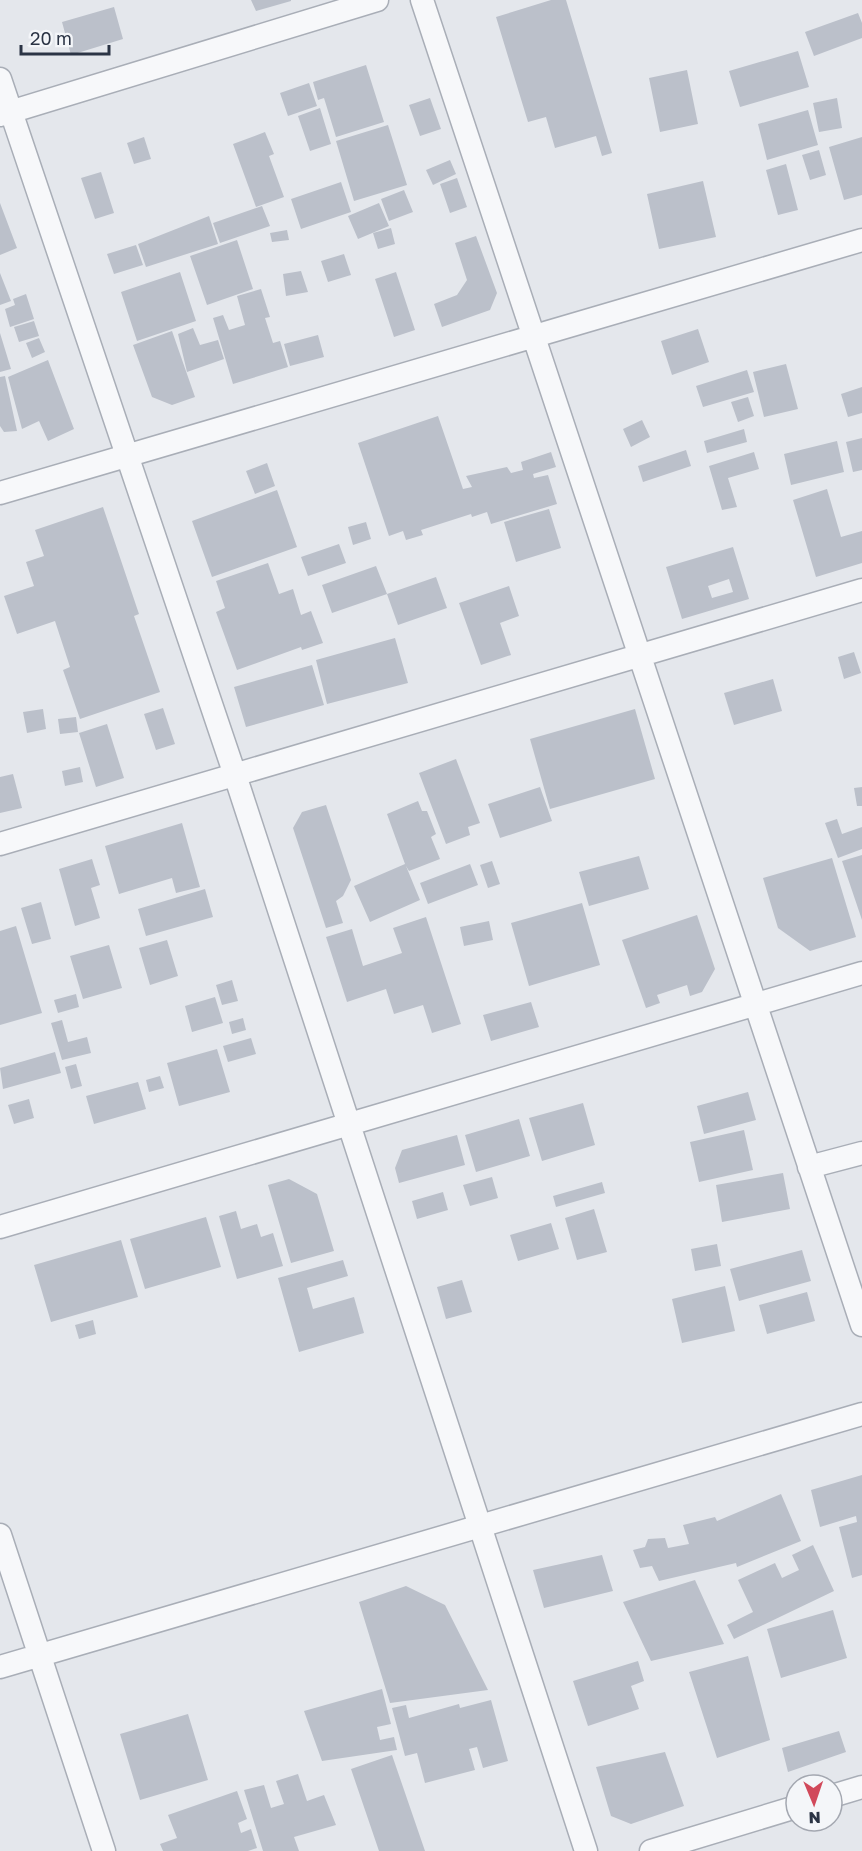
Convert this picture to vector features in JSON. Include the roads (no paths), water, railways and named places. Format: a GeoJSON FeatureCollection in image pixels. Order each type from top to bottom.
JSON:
{"type":"FeatureCollection","features":[{"type":"Feature","properties":{"kind":"street"},"geometry":{"type":"LineString","coordinates":[[6,114],[376,0]]}},
{"type":"Feature","properties":{"kind":"street"},"geometry":{"type":"LineString","coordinates":[[422,0],[862,1325]]}},
{"type":"Feature","properties":{"kind":"street"},"geometry":{"type":"LineString","coordinates":[[0,79],[6,114],[127,456],[235,775],[586,1851]]}},
{"type":"Feature","properties":{"kind":"street"},"geometry":{"type":"LineString","coordinates":[[0,493],[862,240]]}},
{"type":"Feature","properties":{"kind":"street"},"geometry":{"type":"LineString","coordinates":[[0,844],[862,590]]}},
{"type":"Feature","properties":{"kind":"street"},"geometry":{"type":"LineString","coordinates":[[0,1227],[862,973]]}},
{"type":"Feature","properties":{"kind":"street"},"geometry":{"type":"LineString","coordinates":[[809,1167],[862,1153]]}},
{"type":"Feature","properties":{"kind":"street"},"geometry":{"type":"LineString","coordinates":[[0,1667],[862,1414]]}},
{"type":"Feature","properties":{"kind":"street"},"geometry":{"type":"LineString","coordinates":[[0,1535],[104,1851]]}},
{"type":"Feature","properties":{"kind":"street"},"geometry":{"type":"LineString","coordinates":[[844,1792],[862,1787]]}},
{"type":"Feature","properties":{"kind":"street"},"geometry":{"type":"LineString","coordinates":[[651,1851],[784,1811]]}}]}
